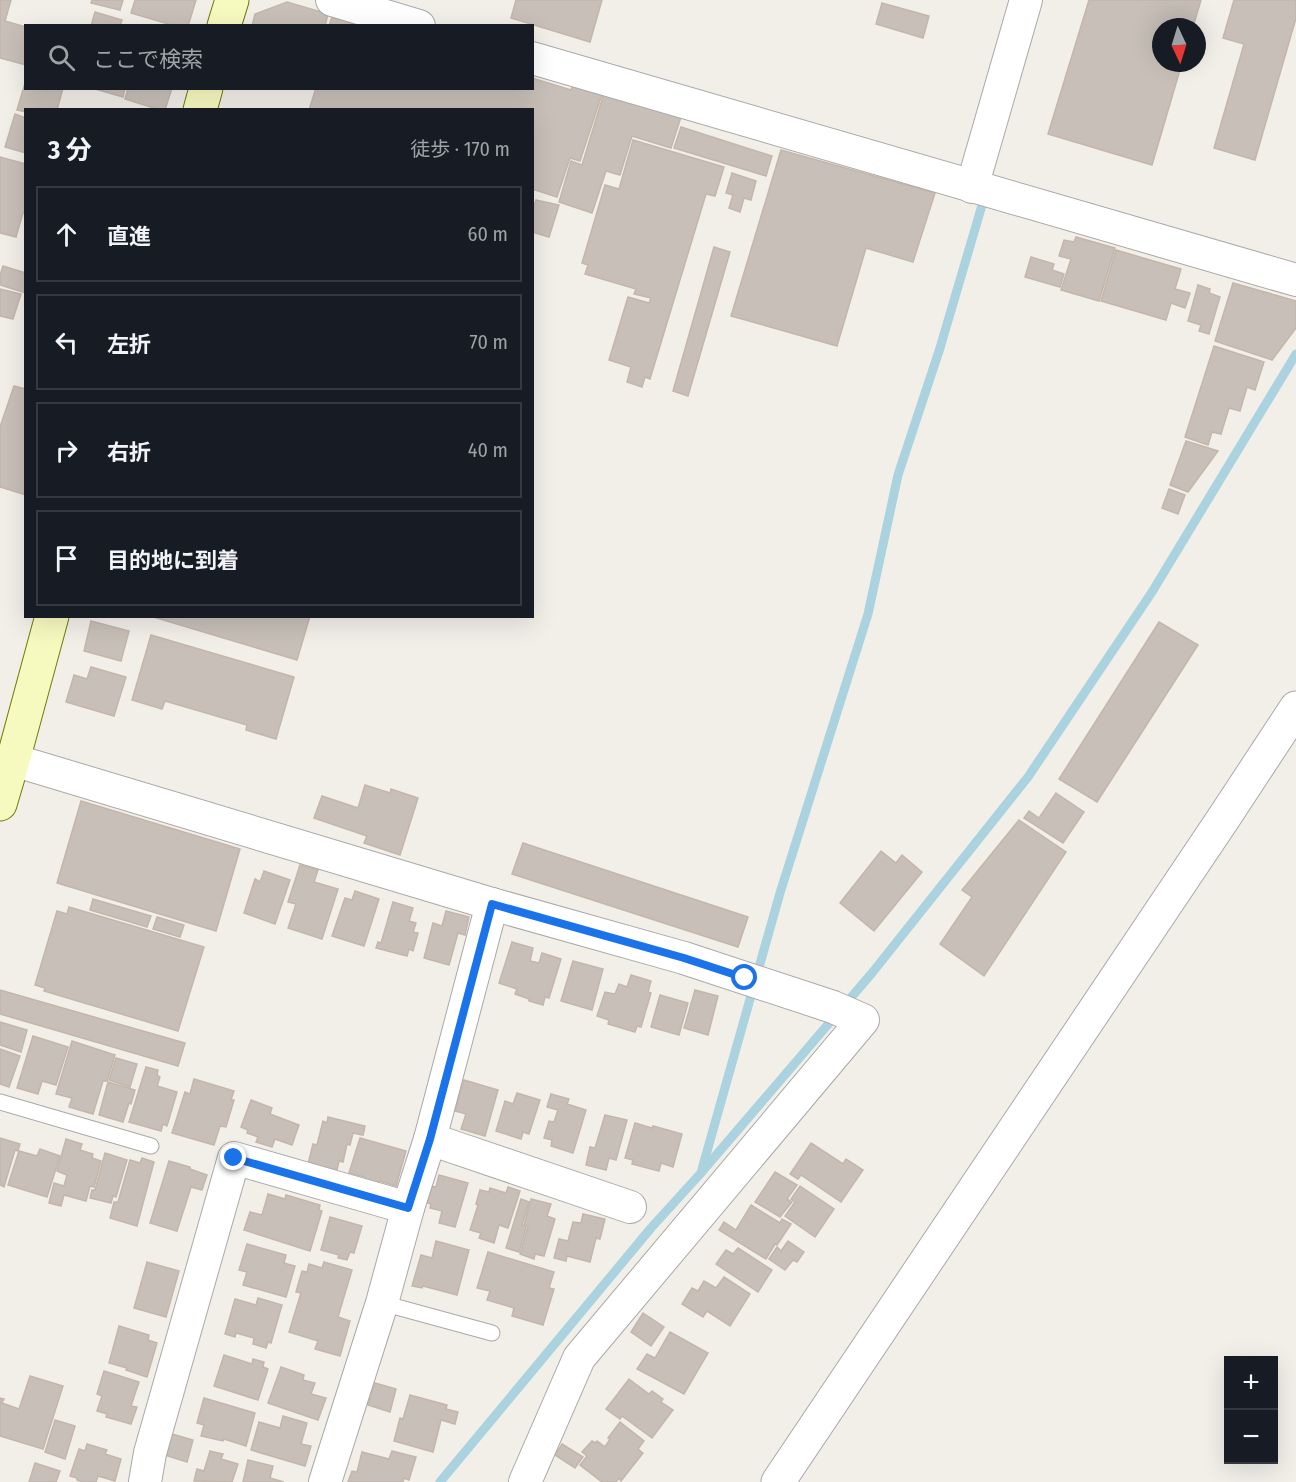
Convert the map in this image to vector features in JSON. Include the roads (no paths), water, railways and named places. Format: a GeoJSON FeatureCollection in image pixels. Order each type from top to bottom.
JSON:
{"type":"FeatureCollection","features":[{"type":"Feature","properties":{"kind":"main road"},"geometry":{"type":"LineString","coordinates":[[225,24],[232,0]]}},
{"type":"Feature","properties":{"kind":"main road"},"geometry":{"type":"LineString","coordinates":[[201,108],[205,90]]}},
{"type":"Feature","properties":{"kind":"main road"},"geometry":{"type":"LineString","coordinates":[[0,804],[51,618]]}},
{"type":"Feature","properties":{"kind":"street"},"geometry":{"type":"LineString","coordinates":[[332,0],[412,24]]}},
{"type":"Feature","properties":{"kind":"street"},"geometry":{"type":"LineString","coordinates":[[972,187],[1026,0]]}},
{"type":"Feature","properties":{"kind":"street"},"geometry":{"type":"LineString","coordinates":[[534,59],[1296,280]]}},
{"type":"Feature","properties":{"kind":"street"},"geometry":{"type":"LineString","coordinates":[[778,1482],[1296,708]]}},
{"type":"Feature","properties":{"kind":"street"},"geometry":{"type":"LineString","coordinates":[[13,760],[492,904],[673,955],[863,1020],[579,1358],[525,1482]]}},
{"type":"Feature","properties":{"kind":"street"},"geometry":{"type":"LineString","coordinates":[[325,1482],[382,1304],[408,1208],[430,1139],[492,904]]}},
{"type":"Feature","properties":{"kind":"street"},"geometry":{"type":"LineString","coordinates":[[430,1139],[630,1207]]}},
{"type":"Feature","properties":{"kind":"street"},"geometry":{"type":"LineString","coordinates":[[145,1482],[150,1453],[234,1158],[408,1208]]}},
{"type":"Feature","properties":{"kind":"lane"},"geometry":{"type":"LineString","coordinates":[[0,1102],[151,1146]]}},
{"type":"Feature","properties":{"kind":"lane"},"geometry":{"type":"LineString","coordinates":[[382,1304],[492,1334]]}},
{"type":"Feature","properties":{"kind":"waterway"},"geometry":{"type":"LineString","coordinates":[[702,1169],[780,893],[868,614],[898,475],[940,348],[985,195]]}},
{"type":"Feature","properties":{"kind":"waterway"},"geometry":{"type":"LineString","coordinates":[[440,1482],[651,1228],[872,973],[1028,777],[1152,592],[1296,354]]}}]}
